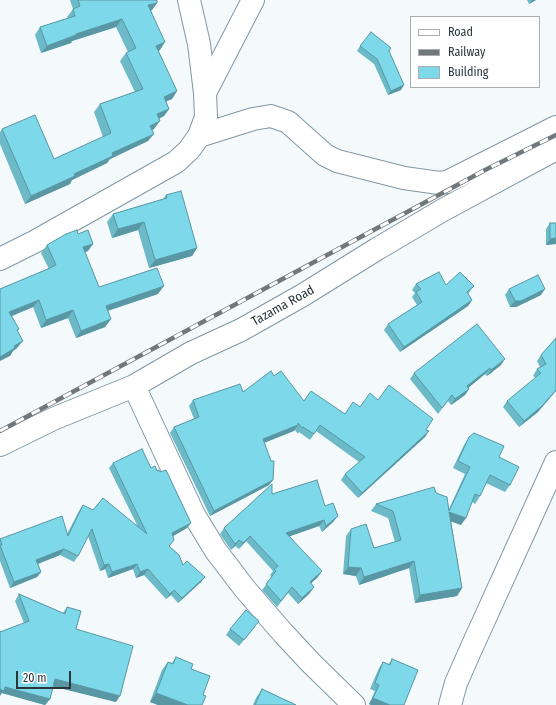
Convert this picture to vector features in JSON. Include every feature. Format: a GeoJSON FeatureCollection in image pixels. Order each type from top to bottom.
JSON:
{"type":"FeatureCollection","features":[{"type":"Feature","properties":{"kind":"street"},"geometry":{"type":"LineString","coordinates":[[0,259],[34,242],[176,162],[189,150],[199,136],[206,117],[205,93],[199,44],[189,0]]}},
{"type":"Feature","properties":{"kind":"street"},"geometry":{"type":"LineString","coordinates":[[205,93],[253,0]]}},
{"type":"Feature","properties":{"kind":"street"},"geometry":{"type":"LineString","coordinates":[[199,136],[253,119],[271,116],[288,122],[325,155],[337,161],[404,178],[439,183],[447,182],[556,127]]}},
{"type":"Feature","properties":{"kind":"street","name":"Tazama Road"},"geometry":{"type":"LineString","coordinates":[[0,445],[53,419],[134,386],[191,353],[241,330],[303,295],[443,210],[556,149]]}},
{"type":"Feature","properties":{"kind":"street"},"geometry":{"type":"LineString","coordinates":[[134,386],[194,515],[216,551],[245,589],[283,633],[354,705]]}},
{"type":"Feature","properties":{"kind":"street"},"geometry":{"type":"LineString","coordinates":[[450,705],[456,683],[556,463]]}},
{"type":"Feature","properties":{"kind":"building"},"geometry":{"type":"Polygon","coordinates":[[[78,0],[157,0],[157,3],[148,5],[165,42],[156,46],[177,91],[164,97],[169,109],[157,114],[160,121],[150,126],[154,134],[112,153],[113,156],[74,174],[75,176],[31,196],[2,129],[35,115],[54,159],[111,133],[100,104],[143,89],[126,53],[136,48],[122,19],[76,34],[47,46],[40,27],[75,16],[73,9],[80,6],[78,0]]]}},
{"type":"Feature","properties":{"kind":"building"},"geometry":{"type":"Polygon","coordinates":[[[371,32],[391,48],[389,51],[404,85],[391,91],[377,59],[360,46],[371,32]]]}},
{"type":"Feature","properties":{"kind":"building"},"geometry":{"type":"Polygon","coordinates":[[[181,191],[197,248],[155,260],[144,222],[118,229],[113,214],[167,198],[166,195],[181,191]]]}},
{"type":"Feature","properties":{"kind":"building"},"geometry":{"type":"Polygon","coordinates":[[[550,223],[556,223],[556,238],[550,239],[550,223]]]}},
{"type":"Feature","properties":{"kind":"building"},"geometry":{"type":"Polygon","coordinates":[[[77,230],[78,234],[88,230],[93,244],[83,247],[99,287],[157,268],[164,286],[106,306],[111,319],[81,331],[73,310],[46,320],[39,300],[9,312],[19,329],[17,330],[23,341],[0,357],[0,289],[56,265],[47,245],[66,234],[77,230]]]}},
{"type":"Feature","properties":{"kind":"building"},"geometry":{"type":"Polygon","coordinates":[[[439,272],[446,285],[460,272],[474,286],[467,292],[472,300],[404,347],[388,324],[422,302],[416,292],[421,289],[416,284],[439,272]]]}},
{"type":"Feature","properties":{"kind":"building"},"geometry":{"type":"Polygon","coordinates":[[[538,275],[545,289],[521,301],[515,301],[509,289],[538,275]]]}},
{"type":"Feature","properties":{"kind":"building"},"geometry":{"type":"Polygon","coordinates":[[[477,324],[505,359],[491,370],[490,368],[467,386],[469,389],[455,399],[452,395],[442,408],[414,373],[477,324]]]}},
{"type":"Feature","properties":{"kind":"building"},"geometry":{"type":"Polygon","coordinates":[[[556,338],[556,390],[542,406],[524,421],[507,401],[541,373],[537,369],[546,364],[541,355],[556,338]]]}},
{"type":"Feature","properties":{"kind":"building"},"geometry":{"type":"Polygon","coordinates":[[[271,371],[274,376],[281,371],[304,401],[311,391],[345,414],[353,402],[360,407],[370,393],[378,400],[389,385],[433,419],[426,430],[429,431],[362,493],[345,474],[365,457],[320,425],[314,434],[303,427],[302,428],[298,423],[298,425],[263,439],[271,461],[274,461],[273,480],[214,511],[174,427],[199,417],[193,400],[240,384],[243,392],[271,371]]]}},
{"type":"Feature","properties":{"kind":"building"},"geometry":{"type":"Polygon","coordinates":[[[474,433],[504,446],[499,457],[519,467],[510,485],[490,475],[480,496],[475,494],[466,518],[449,512],[462,588],[420,595],[414,561],[364,577],[361,568],[348,567],[351,529],[366,524],[374,548],[401,540],[393,511],[376,504],[434,487],[436,493],[447,497],[449,511],[470,467],[458,461],[469,437],[474,433]]]}},
{"type":"Feature","properties":{"kind":"building"},"geometry":{"type":"Polygon","coordinates":[[[142,449],[151,468],[155,466],[157,471],[159,470],[160,472],[166,470],[191,523],[172,533],[174,540],[169,546],[179,555],[183,565],[187,561],[205,577],[182,598],[174,590],[170,594],[148,569],[140,572],[137,564],[112,572],[109,564],[104,565],[92,529],[78,556],[64,549],[36,560],[41,572],[14,582],[0,545],[2,545],[0,539],[62,516],[68,536],[83,505],[93,510],[103,498],[147,534],[113,463],[142,449]]]}},
{"type":"Feature","properties":{"kind":"building"},"geometry":{"type":"Polygon","coordinates":[[[317,480],[325,506],[333,503],[338,516],[326,526],[324,520],[286,533],[322,571],[310,582],[314,587],[302,598],[292,587],[281,601],[266,584],[276,571],[274,569],[278,566],[250,536],[243,543],[239,540],[235,544],[224,528],[272,484],[272,494],[317,480]]]}},
{"type":"Feature","properties":{"kind":"building"},"geometry":{"type":"Polygon","coordinates":[[[19,594],[65,614],[67,607],[81,611],[76,629],[133,646],[120,696],[55,679],[50,699],[5,687],[4,691],[0,689],[0,632],[29,621],[19,594]]]}},
{"type":"Feature","properties":{"kind":"building"},"geometry":{"type":"Polygon","coordinates":[[[246,610],[259,621],[244,640],[230,629],[246,610]]]}},
{"type":"Feature","properties":{"kind":"building"},"geometry":{"type":"Polygon","coordinates":[[[176,657],[193,664],[191,669],[210,676],[203,695],[206,696],[202,705],[188,705],[156,693],[168,662],[173,664],[176,657]]]}},
{"type":"Feature","properties":{"kind":"building"},"geometry":{"type":"Polygon","coordinates":[[[392,659],[418,670],[404,705],[390,705],[373,698],[379,685],[375,683],[383,662],[390,665],[392,659]]]}},
{"type":"Feature","properties":{"kind":"building"},"geometry":{"type":"Polygon","coordinates":[[[262,689],[296,705],[255,705],[262,689]]]}},
{"type":"Feature","properties":{"kind":"railway"},"geometry":{"type":"LineString","coordinates":[[0,431],[487,169],[556,135]]}}]}
